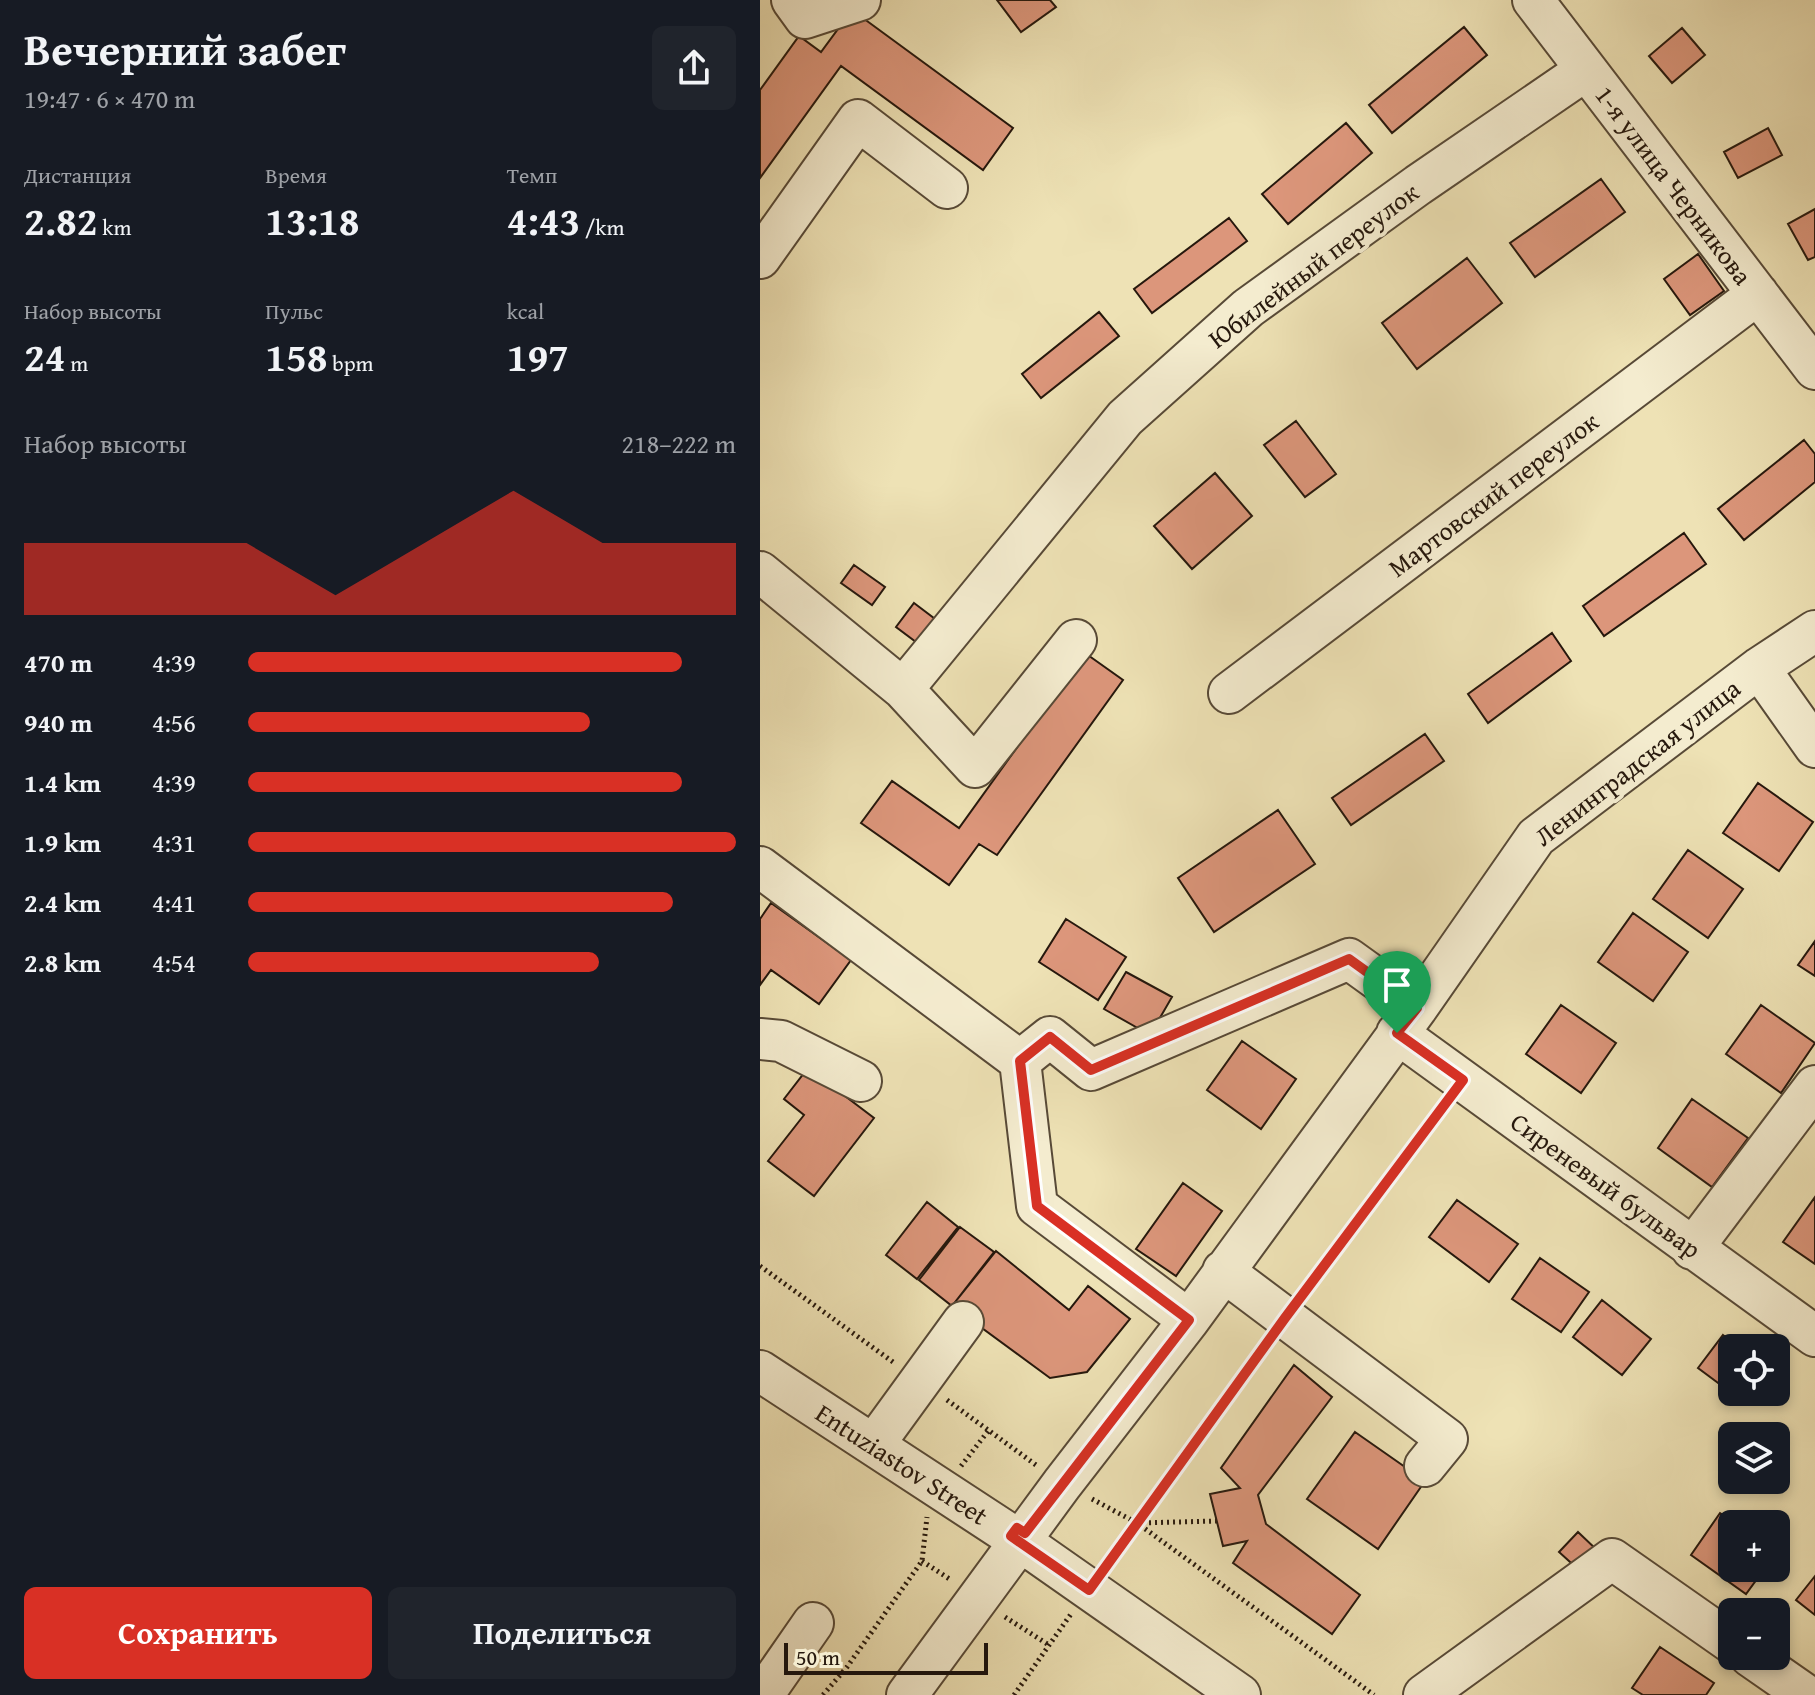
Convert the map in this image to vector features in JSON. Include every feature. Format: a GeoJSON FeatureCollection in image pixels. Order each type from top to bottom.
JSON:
{"type":"FeatureCollection","features":[{"type":"Feature","properties":{"kind":"street"},"geometry":{"type":"LineString","coordinates":[[792,0],[805,18],[858,2]]}},
{"type":"Feature","properties":{"kind":"street","name":"1-я улица Черникова"},"geometry":{"type":"LineString","coordinates":[[1533,0],[1815,369]]}},
{"type":"Feature","properties":{"kind":"street","name":"Юбилейный переулок"},"geometry":{"type":"LineString","coordinates":[[903,689],[1125,418],[1248,308],[1418,185],[1586,70]]}},
{"type":"Feature","properties":{"kind":"street"},"geometry":{"type":"LineString","coordinates":[[760,258],[858,120],[947,188]]}},
{"type":"Feature","properties":{"kind":"street","name":"Мартовский переулок"},"geometry":{"type":"LineString","coordinates":[[1229,693],[1758,294]]}},
{"type":"Feature","properties":{"kind":"street"},"geometry":{"type":"LineString","coordinates":[[760,572],[903,689],[975,767],[1076,640]]}},
{"type":"Feature","properties":{"kind":"street","name":"Ленинградская улица"},"geometry":{"type":"LineString","coordinates":[[907,1695],[1018,1534],[1189,1320],[1536,837],[1759,668],[1815,631]]}},
{"type":"Feature","properties":{"kind":"street"},"geometry":{"type":"LineString","coordinates":[[1759,668],[1815,747]]}},
{"type":"Feature","properties":{"kind":"street"},"geometry":{"type":"LineString","coordinates":[[760,867],[1020,1061],[1037,1206],[1189,1320]]}},
{"type":"Feature","properties":{"kind":"street","name":"Сиреневый бульвар"},"geometry":{"type":"LineString","coordinates":[[1020,1061],[1050,1037],[1091,1070],[1349,959],[1463,1080],[1815,1336]]}},
{"type":"Feature","properties":{"kind":"street"},"geometry":{"type":"LineString","coordinates":[[760,1039],[781,1041],[861,1081]]}},
{"type":"Feature","properties":{"kind":"street"},"geometry":{"type":"LineString","coordinates":[[1692,1249],[1815,1086]]}},
{"type":"Feature","properties":{"kind":"street"},"geometry":{"type":"LineString","coordinates":[[1223,1271],[1447,1439],[1425,1466]]}},
{"type":"Feature","properties":{"kind":"street"},"geometry":{"type":"LineString","coordinates":[[883,1432],[963,1322]]}},
{"type":"Feature","properties":{"kind":"street"},"geometry":{"type":"LineString","coordinates":[[760,1345],[883,1432],[946,1485]]}},
{"type":"Feature","properties":{"kind":"street","name":"Entuziastov Street"},"geometry":{"type":"LineString","coordinates":[[760,1371],[946,1485],[1240,1695]]}},
{"type":"Feature","properties":{"kind":"street"},"geometry":{"type":"LineString","coordinates":[[897,1695],[1018,1534]]}},
{"type":"Feature","properties":{"kind":"street"},"geometry":{"type":"LineString","coordinates":[[1424,1695],[1612,1559],[1718,1633]]}},
{"type":"Feature","properties":{"kind":"street"},"geometry":{"type":"LineString","coordinates":[[763,1695],[813,1623]]}},
{"type":"Feature","properties":{"kind":"street"},"geometry":{"type":"LineString","coordinates":[[1770,1670],[1806,1695]]}},
{"type":"Feature","properties":{"kind":"path"},"geometry":{"type":"LineString","coordinates":[[1014,1695],[1285,1318],[1463,1080]]}},
{"type":"Feature","properties":{"kind":"path"},"geometry":{"type":"LineString","coordinates":[[823,1695],[847,1667],[922,1561],[924,1526],[930,1508],[989,1430]]}},
{"type":"Feature","properties":{"kind":"path"},"geometry":{"type":"LineString","coordinates":[[1137,1523],[1217,1521]]}},
{"type":"Feature","properties":{"kind":"path"},"geometry":{"type":"LineString","coordinates":[[1137,1523],[1374,1695]]}},
{"type":"Feature","properties":{"kind":"building"},"geometry":{"type":"Polygon","coordinates":[[[997,0],[1050,0],[1056,7],[1021,32],[997,0]]]}},
{"type":"Feature","properties":{"kind":"building"},"geometry":{"type":"Polygon","coordinates":[[[852,10],[1013,128],[983,170],[841,66],[760,178],[760,90],[799,36],[821,52],[852,10]]]}},
{"type":"Feature","properties":{"kind":"building"},"geometry":{"type":"Polygon","coordinates":[[[1464,27],[1487,55],[1392,133],[1369,105],[1464,27]]]}},
{"type":"Feature","properties":{"kind":"building"},"geometry":{"type":"Polygon","coordinates":[[[1682,28],[1705,55],[1672,83],[1649,56],[1682,28]]]}},
{"type":"Feature","properties":{"kind":"building"},"geometry":{"type":"Polygon","coordinates":[[[1346,123],[1372,153],[1288,224],[1262,194],[1346,123]]]}},
{"type":"Feature","properties":{"kind":"building"},"geometry":{"type":"Polygon","coordinates":[[[1768,128],[1782,155],[1738,178],[1724,152],[1768,128]]]}},
{"type":"Feature","properties":{"kind":"building"},"geometry":{"type":"Polygon","coordinates":[[[1601,179],[1625,212],[1535,277],[1510,243],[1601,179]]]}},
{"type":"Feature","properties":{"kind":"building"},"geometry":{"type":"Polygon","coordinates":[[[1815,209],[1815,257],[1808,260],[1788,224],[1815,209]]]}},
{"type":"Feature","properties":{"kind":"building"},"geometry":{"type":"Polygon","coordinates":[[[1229,218],[1247,241],[1152,313],[1134,289],[1229,218]]]}},
{"type":"Feature","properties":{"kind":"building"},"geometry":{"type":"Polygon","coordinates":[[[1698,254],[1724,291],[1690,315],[1664,279],[1698,254]]]}},
{"type":"Feature","properties":{"kind":"building"},"geometry":{"type":"Polygon","coordinates":[[[1467,258],[1502,303],[1417,369],[1382,323],[1467,258]]]}},
{"type":"Feature","properties":{"kind":"building"},"geometry":{"type":"Polygon","coordinates":[[[1099,312],[1119,336],[1041,398],[1022,374],[1099,312]]]}},
{"type":"Feature","properties":{"kind":"building"},"geometry":{"type":"Polygon","coordinates":[[[1296,421],[1336,474],[1305,497],[1264,445],[1296,421]]]}},
{"type":"Feature","properties":{"kind":"building"},"geometry":{"type":"Polygon","coordinates":[[[1804,440],[1815,454],[1815,482],[1744,540],[1718,509],[1804,440]]]}},
{"type":"Feature","properties":{"kind":"building"},"geometry":{"type":"Polygon","coordinates":[[[1215,473],[1252,516],[1192,569],[1154,526],[1215,473]]]}},
{"type":"Feature","properties":{"kind":"building"},"geometry":{"type":"Polygon","coordinates":[[[1684,533],[1706,564],[1604,636],[1583,606],[1684,533]]]}},
{"type":"Feature","properties":{"kind":"building"},"geometry":{"type":"Polygon","coordinates":[[[854,565],[885,587],[872,605],[841,583],[854,565]]]}},
{"type":"Feature","properties":{"kind":"building"},"geometry":{"type":"Polygon","coordinates":[[[914,603],[943,625],[916,642],[896,627],[914,603]]]}},
{"type":"Feature","properties":{"kind":"building"},"geometry":{"type":"Polygon","coordinates":[[[1552,633],[1571,661],[1488,723],[1468,694],[1552,633]]]}},
{"type":"Feature","properties":{"kind":"building"},"geometry":{"type":"Polygon","coordinates":[[[1085,653],[1123,680],[997,855],[979,844],[949,885],[861,823],[892,781],[959,828],[1085,653]]]}},
{"type":"Feature","properties":{"kind":"building"},"geometry":{"type":"Polygon","coordinates":[[[1425,734],[1444,761],[1351,825],[1332,798],[1425,734]]]}},
{"type":"Feature","properties":{"kind":"building"},"geometry":{"type":"Polygon","coordinates":[[[1758,783],[1813,822],[1779,871],[1723,833],[1758,783]]]}},
{"type":"Feature","properties":{"kind":"building"},"geometry":{"type":"Polygon","coordinates":[[[1278,810],[1315,864],[1214,932],[1178,878],[1278,810]]]}},
{"type":"Feature","properties":{"kind":"building"},"geometry":{"type":"Polygon","coordinates":[[[1688,850],[1743,889],[1708,938],[1653,899],[1688,850]]]}},
{"type":"Feature","properties":{"kind":"building"},"geometry":{"type":"Polygon","coordinates":[[[771,903],[851,960],[819,1004],[771,970],[760,985],[760,919],[771,903]]]}},
{"type":"Feature","properties":{"kind":"building"},"geometry":{"type":"Polygon","coordinates":[[[1633,913],[1688,952],[1653,1001],[1598,962],[1633,913]]]}},
{"type":"Feature","properties":{"kind":"building"},"geometry":{"type":"Polygon","coordinates":[[[1066,919],[1126,957],[1098,1000],[1039,962],[1066,919]]]}},
{"type":"Feature","properties":{"kind":"building"},"geometry":{"type":"Polygon","coordinates":[[[1815,941],[1815,976],[1798,965],[1815,941]]]}},
{"type":"Feature","properties":{"kind":"building"},"geometry":{"type":"Polygon","coordinates":[[[1126,972],[1172,997],[1150,1035],[1104,1009],[1126,972]]]}},
{"type":"Feature","properties":{"kind":"building"},"geometry":{"type":"Polygon","coordinates":[[[1561,1005],[1616,1043],[1581,1093],[1526,1054],[1561,1005]]]}},
{"type":"Feature","properties":{"kind":"building"},"geometry":{"type":"Polygon","coordinates":[[[1761,1005],[1815,1043],[1781,1093],[1726,1054],[1761,1005]]]}},
{"type":"Feature","properties":{"kind":"building"},"geometry":{"type":"Polygon","coordinates":[[[1242,1041],[1296,1079],[1261,1129],[1207,1090],[1242,1041]]]}},
{"type":"Feature","properties":{"kind":"building"},"geometry":{"type":"Polygon","coordinates":[[[808,1068],[874,1118],[814,1196],[768,1161],[804,1115],[784,1099],[808,1068]]]}},
{"type":"Feature","properties":{"kind":"building"},"geometry":{"type":"Polygon","coordinates":[[[1692,1099],[1748,1138],[1712,1187],[1658,1148],[1692,1099]]]}},
{"type":"Feature","properties":{"kind":"building"},"geometry":{"type":"Polygon","coordinates":[[[1183,1183],[1222,1211],[1176,1276],[1136,1249],[1183,1183]]]}},
{"type":"Feature","properties":{"kind":"building"},"geometry":{"type":"Polygon","coordinates":[[[1815,1197],[1815,1264],[1783,1242],[1815,1197]]]}},
{"type":"Feature","properties":{"kind":"building"},"geometry":{"type":"Polygon","coordinates":[[[1457,1200],[1518,1244],[1489,1282],[1429,1237],[1457,1200]]]}},
{"type":"Feature","properties":{"kind":"building"},"geometry":{"type":"Polygon","coordinates":[[[927,1202],[958,1227],[917,1279],[886,1255],[927,1202]]]}},
{"type":"Feature","properties":{"kind":"building"},"geometry":{"type":"Polygon","coordinates":[[[960,1227],[994,1252],[952,1306],[919,1280],[960,1227]]]}},
{"type":"Feature","properties":{"kind":"building"},"geometry":{"type":"Polygon","coordinates":[[[996,1251],[1069,1310],[1088,1286],[1130,1319],[1087,1372],[1050,1378],[952,1306],[996,1251]]]}},
{"type":"Feature","properties":{"kind":"building"},"geometry":{"type":"Polygon","coordinates":[[[1540,1258],[1589,1292],[1561,1332],[1512,1299],[1540,1258]]]}},
{"type":"Feature","properties":{"kind":"building"},"geometry":{"type":"Polygon","coordinates":[[[1602,1300],[1651,1339],[1622,1375],[1573,1337],[1602,1300]]]}},
{"type":"Feature","properties":{"kind":"building"},"geometry":{"type":"Polygon","coordinates":[[[1718,1342],[1718,1383],[1698,1368],[1718,1342]]]}},
{"type":"Feature","properties":{"kind":"building"},"geometry":{"type":"Polygon","coordinates":[[[1294,1365],[1332,1397],[1258,1495],[1266,1524],[1360,1595],[1332,1634],[1233,1563],[1247,1541],[1223,1546],[1210,1494],[1240,1488],[1221,1468],[1294,1365]]]}},
{"type":"Feature","properties":{"kind":"building"},"geometry":{"type":"Polygon","coordinates":[[[1355,1432],[1425,1481],[1378,1549],[1307,1499],[1355,1432]]]}},
{"type":"Feature","properties":{"kind":"building"},"geometry":{"type":"Polygon","coordinates":[[[1718,1516],[1718,1574],[1691,1555],[1718,1516]]]}},
{"type":"Feature","properties":{"kind":"building"},"geometry":{"type":"Polygon","coordinates":[[[1578,1532],[1599,1552],[1580,1571],[1559,1552],[1578,1532]]]}},
{"type":"Feature","properties":{"kind":"building"},"geometry":{"type":"Polygon","coordinates":[[[1815,1576],[1815,1615],[1796,1600],[1815,1576]]]}},
{"type":"Feature","properties":{"kind":"building"},"geometry":{"type":"Polygon","coordinates":[[[1729,1582],[1755,1582],[1746,1594],[1729,1582]]]}},
{"type":"Feature","properties":{"kind":"building"},"geometry":{"type":"Polygon","coordinates":[[[1660,1647],[1714,1683],[1706,1695],[1643,1695],[1632,1688],[1660,1647]]]}},
{"type":"Feature","properties":{"kind":"route"},"geometry":{"type":"LineString","coordinates":[[1349,959],[1417,1008],[1397,1033],[1463,1080],[1285,1318],[1089,1590],[1011,1536],[1017,1528],[1025,1533],[1189,1320],[1037,1206],[1020,1061],[1050,1037],[1091,1070],[1349,959]]}}]}
